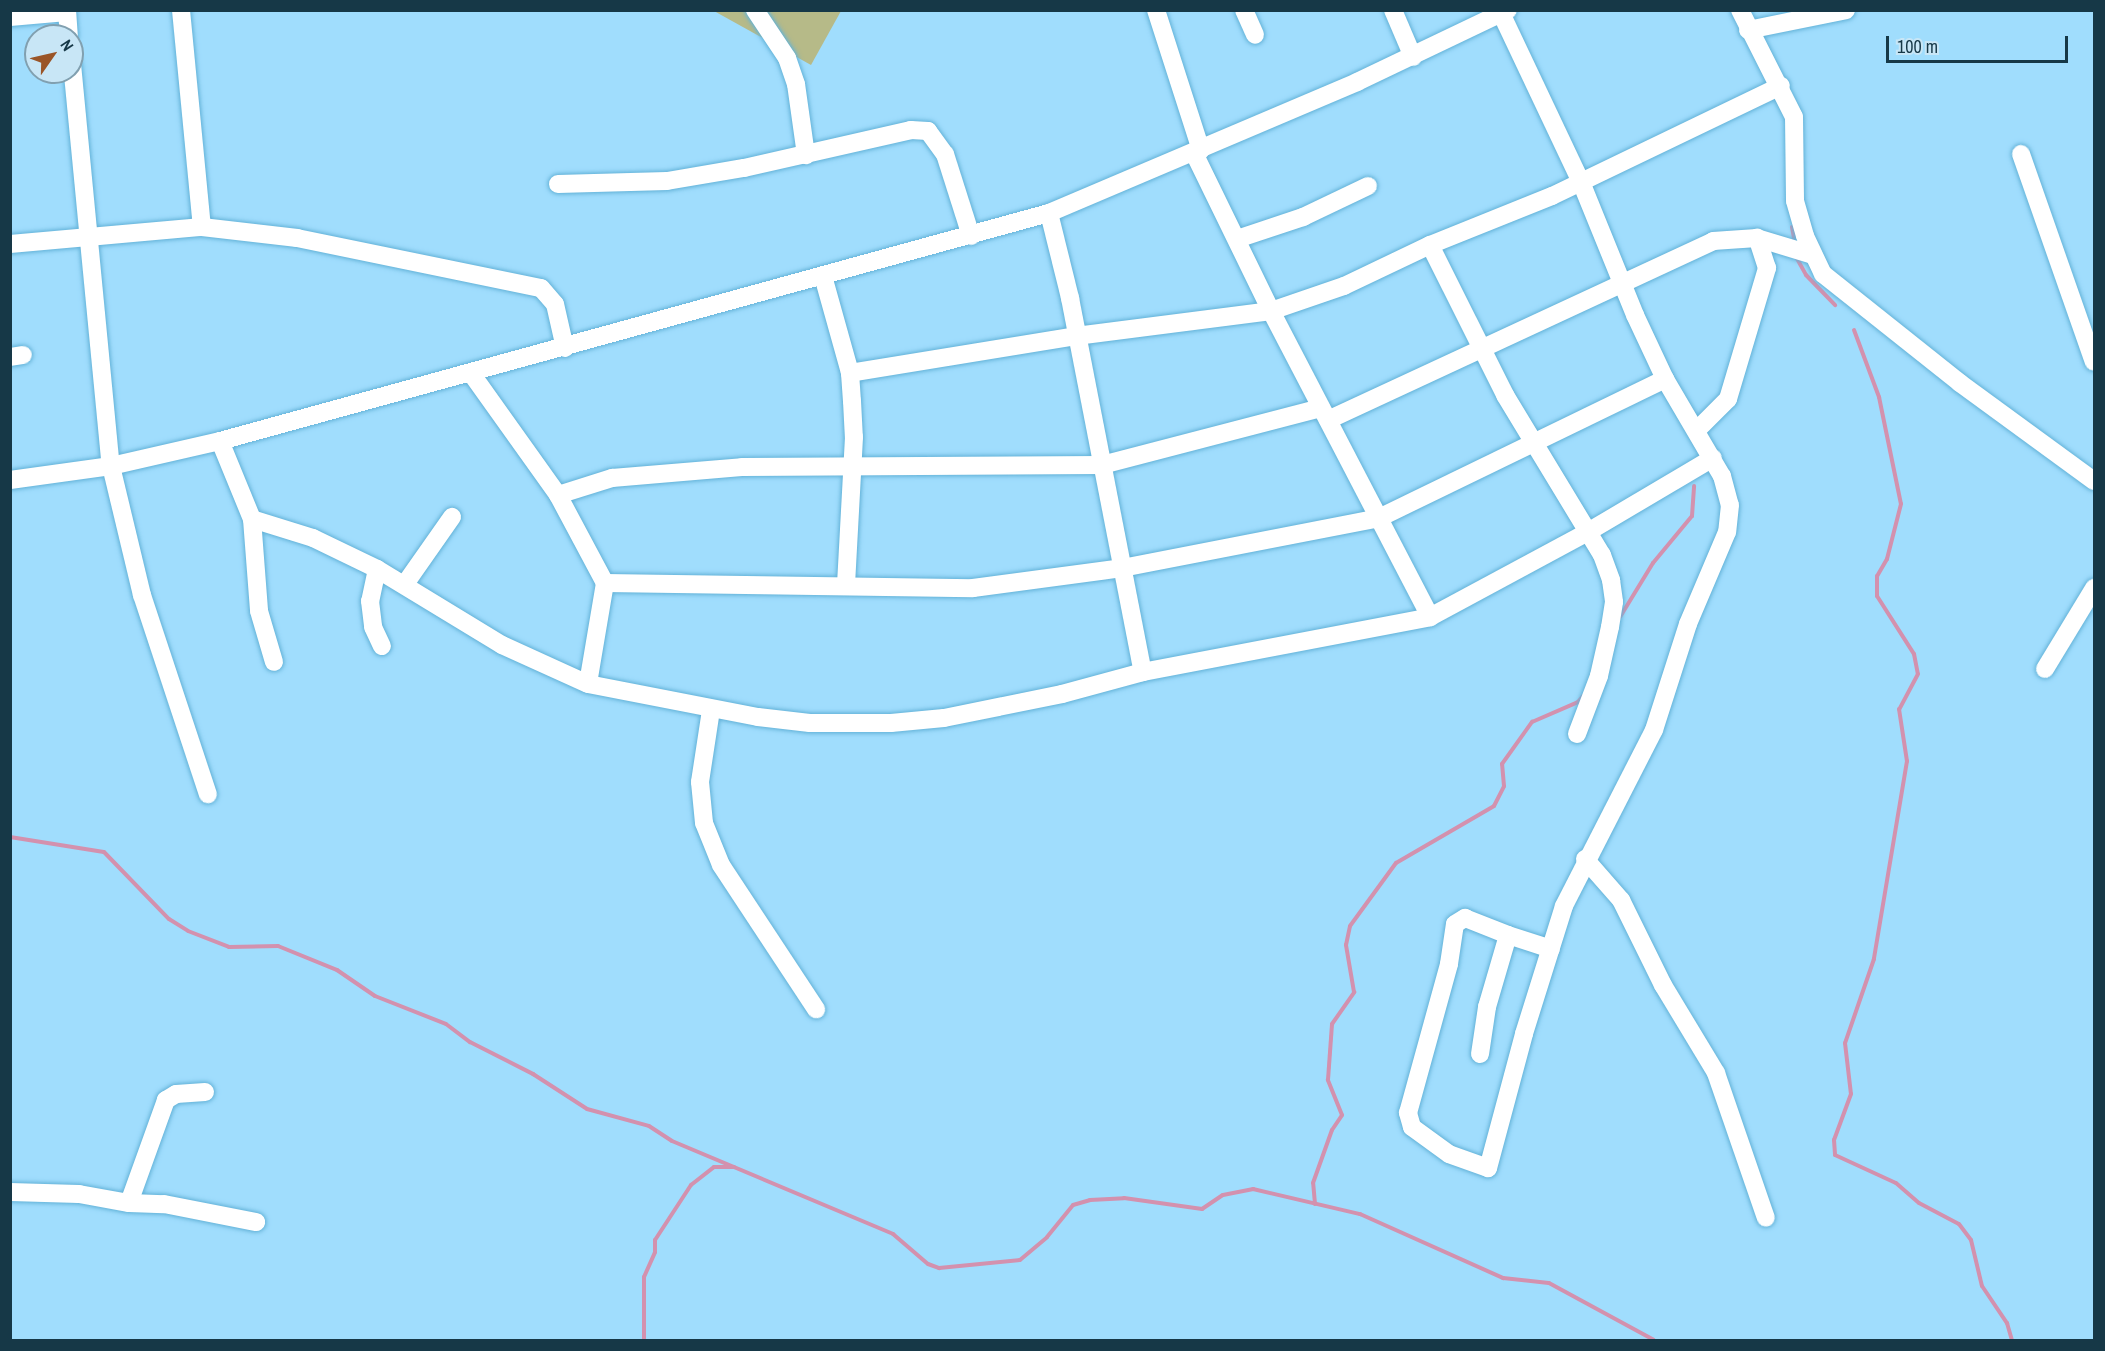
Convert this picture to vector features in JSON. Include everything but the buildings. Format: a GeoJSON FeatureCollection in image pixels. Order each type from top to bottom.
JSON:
{"type":"FeatureCollection","features":[{"type":"Feature","properties":{"kind":"street"},"geometry":{"type":"LineString","coordinates":[[182,10],[202,227]]}},
{"type":"Feature","properties":{"kind":"street"},"geometry":{"type":"LineString","coordinates":[[755,10],[788,58],[796,84],[806,155]]}},
{"type":"Feature","properties":{"kind":"street"},"geometry":{"type":"LineString","coordinates":[[1156,10],[1198,152],[1237,239],[1270,311],[1430,617]]}},
{"type":"Feature","properties":{"kind":"street"},"geometry":{"type":"LineString","coordinates":[[1244,10],[1255,35]]}},
{"type":"Feature","properties":{"kind":"street"},"geometry":{"type":"LineString","coordinates":[[1393,10],[1413,57]]}},
{"type":"Feature","properties":{"kind":"street"},"geometry":{"type":"LineString","coordinates":[[1740,10],[1748,30],[1781,86],[1794,117],[1795,201],[1813,255],[1836,287],[2094,481]]}},
{"type":"Feature","properties":{"kind":"street"},"geometry":{"type":"LineString","coordinates":[[1748,30],[1846,10]]}},
{"type":"Feature","properties":{"kind":"street"},"geometry":{"type":"LineString","coordinates":[[10,17],[67,11]]}},
{"type":"Feature","properties":{"kind":"street"},"geometry":{"type":"LineString","coordinates":[[10,480],[111,466],[220,441],[565,348],[1049,213],[1198,152],[1413,57],[1505,12],[1581,182],[1620,281],[1665,379],[1713,458],[1727,490],[1726,531],[1688,624],[1654,730],[1586,859],[1551,949],[1488,1168],[1449,1154],[1412,1127],[1408,1113],[1449,964],[1455,924],[1465,918],[1551,949]]}},
{"type":"Feature","properties":{"kind":"street"},"geometry":{"type":"LineString","coordinates":[[74,84],[111,466],[142,595],[208,794]]}},
{"type":"Feature","properties":{"kind":"street"},"geometry":{"type":"LineString","coordinates":[[850,373],[1076,336],[1270,311],[1344,286],[1430,245],[1581,182],[1781,86]]}},
{"type":"Feature","properties":{"kind":"street"},"geometry":{"type":"LineString","coordinates":[[558,184],[667,181],[806,155],[911,130],[928,131],[938,140],[945,154],[971,236]]}},
{"type":"Feature","properties":{"kind":"street"},"geometry":{"type":"LineString","coordinates":[[2021,154],[2094,362]]}},
{"type":"Feature","properties":{"kind":"street"},"geometry":{"type":"LineString","coordinates":[[1237,239],[1303,217],[1368,186]]}},
{"type":"Feature","properties":{"kind":"street"},"geometry":{"type":"LineString","coordinates":[[1049,213],[1143,672]]}},
{"type":"Feature","properties":{"kind":"street"},"geometry":{"type":"LineString","coordinates":[[10,244],[89,235],[202,227],[297,238],[541,288],[555,304],[565,348]]}},
{"type":"Feature","properties":{"kind":"street"},"geometry":{"type":"LineString","coordinates":[[558,495],[596,481],[629,476],[742,467],[1102,465],[1324,414],[1481,348],[1620,281],[1713,241],[1757,238],[1813,255]]}},
{"type":"Feature","properties":{"kind":"street"},"geometry":{"type":"LineString","coordinates":[[1697,430],[1728,399],[1767,268],[1757,238]]}},
{"type":"Feature","properties":{"kind":"street"},"geometry":{"type":"LineString","coordinates":[[1430,245],[1532,444],[1602,555],[1614,602],[1599,676],[1576,734]]}},
{"type":"Feature","properties":{"kind":"street"},"geometry":{"type":"LineString","coordinates":[[823,276],[850,373],[853,466],[846,586]]}},
{"type":"Feature","properties":{"kind":"street"},"geometry":{"type":"LineString","coordinates":[[471,373],[558,495],[605,583],[588,684]]}},
{"type":"Feature","properties":{"kind":"street"},"geometry":{"type":"LineString","coordinates":[[605,583],[973,588],[1122,568],[1379,518],[1665,379]]}},
{"type":"Feature","properties":{"kind":"street"},"geometry":{"type":"LineString","coordinates":[[220,441],[252,519],[259,611],[274,662]]}},
{"type":"Feature","properties":{"kind":"street"},"geometry":{"type":"LineString","coordinates":[[252,519],[313,538],[377,569],[502,645],[588,684],[711,710],[810,723],[891,723],[944,718],[1062,694],[1143,672],[1430,617],[1588,532],[1713,458]]}},
{"type":"Feature","properties":{"kind":"street"},"geometry":{"type":"LineString","coordinates":[[405,584],[452,517]]}},
{"type":"Feature","properties":{"kind":"street"},"geometry":{"type":"LineString","coordinates":[[377,569],[370,601],[373,627],[382,646]]}},
{"type":"Feature","properties":{"kind":"street"},"geometry":{"type":"LineString","coordinates":[[2045,669],[2094,588]]}},
{"type":"Feature","properties":{"kind":"street"},"geometry":{"type":"LineString","coordinates":[[711,710],[700,782],[704,823],[722,865],[816,1009]]}},
{"type":"Feature","properties":{"kind":"street"},"geometry":{"type":"LineString","coordinates":[[1586,859],[1622,900],[1663,985],[1716,1073],[1766,1218]]}},
{"type":"Feature","properties":{"kind":"street"},"geometry":{"type":"LineString","coordinates":[[1480,1054],[1487,1007],[1508,935]]}},
{"type":"Feature","properties":{"kind":"street"},"geometry":{"type":"LineString","coordinates":[[129,1203],[155,1123],[166,1100],[176,1094],[205,1092]]}},
{"type":"Feature","properties":{"kind":"street"},"geometry":{"type":"LineString","coordinates":[[10,1192],[79,1194],[129,1203],[164,1204],[256,1222]]}},
{"type":"Feature","properties":{"kind":"green space"},"geometry":{"type":"Polygon","coordinates":[[[714,11],[841,11],[811,65],[714,11]]]}},
{"type":"Feature","properties":{"kind":"waterway"},"geometry":{"type":"LineString","coordinates":[[1792,227],[1795,244]]}},
{"type":"Feature","properties":{"kind":"waterway"},"geometry":{"type":"LineString","coordinates":[[1795,255],[1806,275],[1835,305]]}},
{"type":"Feature","properties":{"kind":"waterway"},"geometry":{"type":"LineString","coordinates":[[1854,330],[1879,397],[1901,504],[1887,559],[1877,576],[1877,596],[1914,654],[1918,674],[1899,709],[1907,761],[1874,959],[1845,1043],[1851,1094],[1834,1140],[1835,1155],[1896,1183],[1919,1203],[1959,1224],[1971,1240],[1982,1286],[2007,1323],[2012,1340]]}},
{"type":"Feature","properties":{"kind":"waterway"},"geometry":{"type":"LineString","coordinates":[[1620,617],[1653,563],[1692,516],[1694,486]]}},
{"type":"Feature","properties":{"kind":"waterway"},"geometry":{"type":"LineString","coordinates":[[1315,1204],[1313,1183],[1332,1130],[1342,1115],[1328,1080],[1332,1024],[1354,992],[1346,945],[1350,926],[1396,863],[1494,806],[1504,786],[1502,764],[1532,722],[1578,702],[1583,696]]}},
{"type":"Feature","properties":{"kind":"waterway"},"geometry":{"type":"LineString","coordinates":[[10,837],[104,852],[169,919],[188,931],[229,947],[278,946],[337,970],[375,996],[446,1024],[470,1042],[533,1074],[587,1109],[649,1126],[672,1141],[893,1234],[928,1264],[939,1268],[1020,1260],[1047,1237],[1073,1205],[1090,1200],[1124,1198],[1202,1209],[1223,1195],[1253,1189],[1360,1214],[1503,1278],[1549,1283],[1654,1340]]}},
{"type":"Feature","properties":{"kind":"waterway"},"geometry":{"type":"LineString","coordinates":[[644,1340],[644,1277],[655,1252],[655,1240],[691,1185],[714,1167],[734,1167]]}}]}
